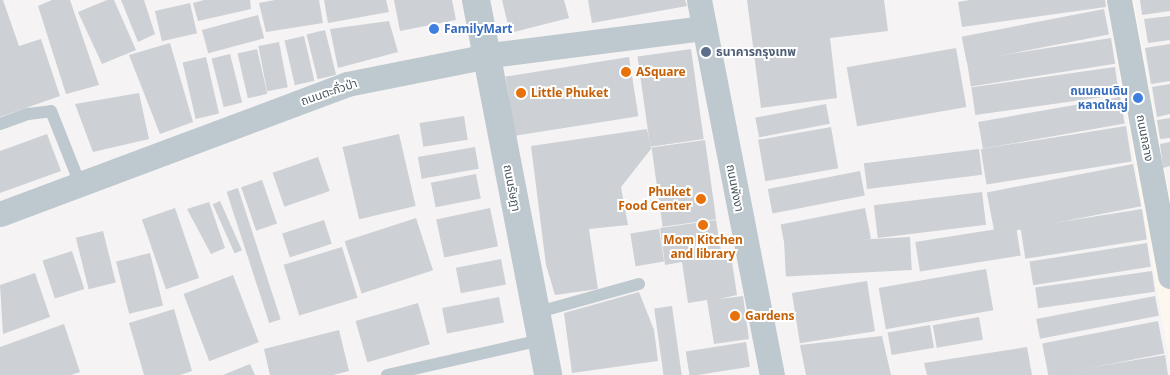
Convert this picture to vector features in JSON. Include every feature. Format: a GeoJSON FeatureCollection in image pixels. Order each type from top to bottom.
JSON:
{"type":"FeatureCollection","features":[{"type":"Feature","properties":{"kind":"street","name":"ถนนรัษฎา"},"geometry":{"type":"LineString","coordinates":[[476,0],[548,375]]}},
{"type":"Feature","properties":{"kind":"street","name":"ถนนพังงา"},"geometry":{"type":"LineString","coordinates":[[699,0],[772,375]]}},
{"type":"Feature","properties":{"kind":"street","name":"ถนนถลาง"},"geometry":{"type":"LineString","coordinates":[[1119,0],[1161,174],[1170,276]]}},
{"type":"Feature","properties":{"kind":"street","name":"ถนนตะกั่วป่า"},"geometry":{"type":"LineString","coordinates":[[0,214],[347,84],[487,56],[704,28]]}},
{"type":"Feature","properties":{"kind":"lane"},"geometry":{"type":"LineString","coordinates":[[0,124],[28,114],[51,111],[80,184]]}},
{"type":"Feature","properties":{"kind":"lane"},"geometry":{"type":"LineString","coordinates":[[536,313],[639,284]]}},
{"type":"Feature","properties":{"kind":"lane"},"geometry":{"type":"LineString","coordinates":[[387,375],[541,340]]}},
{"type":"Feature","properties":{"kind":"shaded area","name":"ถนนคนเดิน หลาดใหญ่"},"geometry":{"type":"Polygon","coordinates":[[[1106,0],[1134,0],[1170,197],[1170,364],[1106,0]]]}},
{"type":"Feature","properties":{"kind":"building"},"geometry":{"type":"Polygon","coordinates":[[[0,0],[3,0],[19,46],[41,39],[60,96],[0,117],[0,0]]]}},
{"type":"Feature","properties":{"kind":"building"},"geometry":{"type":"Polygon","coordinates":[[[52,0],[70,0],[99,85],[66,94],[38,6],[52,0]]]}},
{"type":"Feature","properties":{"kind":"building"},"geometry":{"type":"Polygon","coordinates":[[[107,0],[114,0],[136,50],[102,64],[78,12],[107,0]]]}},
{"type":"Feature","properties":{"kind":"building"},"geometry":{"type":"Polygon","coordinates":[[[121,0],[144,0],[155,34],[138,42],[121,0]]]}},
{"type":"Feature","properties":{"kind":"building"},"geometry":{"type":"Polygon","coordinates":[[[204,0],[250,0],[251,9],[198,21],[193,3],[204,0]]]}},
{"type":"Feature","properties":{"kind":"building"},"geometry":{"type":"Polygon","coordinates":[[[275,0],[319,0],[323,23],[266,32],[259,3],[275,0]]]}},
{"type":"Feature","properties":{"kind":"building"},"geometry":{"type":"Polygon","coordinates":[[[324,0],[386,0],[389,12],[328,23],[324,0]]]}},
{"type":"Feature","properties":{"kind":"building"},"geometry":{"type":"Polygon","coordinates":[[[394,0],[452,0],[456,20],[400,31],[394,0]]]}},
{"type":"Feature","properties":{"kind":"building"},"geometry":{"type":"Polygon","coordinates":[[[502,0],[564,0],[569,18],[510,33],[502,0]]]}},
{"type":"Feature","properties":{"kind":"building"},"geometry":{"type":"Polygon","coordinates":[[[588,0],[685,0],[687,6],[592,23],[588,0]]]}},
{"type":"Feature","properties":{"kind":"building"},"geometry":{"type":"Polygon","coordinates":[[[747,0],[884,0],[888,31],[830,38],[837,98],[761,108],[747,0]]]}},
{"type":"Feature","properties":{"kind":"building"},"geometry":{"type":"Polygon","coordinates":[[[970,0],[1105,0],[1106,7],[962,27],[958,2],[970,0]]]}},
{"type":"Feature","properties":{"kind":"building"},"geometry":{"type":"Polygon","coordinates":[[[1140,0],[1170,0],[1170,11],[1142,15],[1140,0]]]}},
{"type":"Feature","properties":{"kind":"building"},"geometry":{"type":"Polygon","coordinates":[[[190,3],[197,33],[162,41],[155,11],[190,3]]]}},
{"type":"Feature","properties":{"kind":"building"},"geometry":{"type":"Polygon","coordinates":[[[1104,9],[1109,35],[967,62],[962,37],[1104,9]]]}},
{"type":"Feature","properties":{"kind":"building"},"geometry":{"type":"Polygon","coordinates":[[[258,15],[264,38],[208,53],[202,30],[258,15]]]}},
{"type":"Feature","properties":{"kind":"building"},"geometry":{"type":"Polygon","coordinates":[[[1170,16],[1170,40],[1148,43],[1144,19],[1170,16]]]}},
{"type":"Feature","properties":{"kind":"building"},"geometry":{"type":"Polygon","coordinates":[[[389,21],[398,52],[338,68],[330,29],[389,21]]]}},
{"type":"Feature","properties":{"kind":"building"},"geometry":{"type":"Polygon","coordinates":[[[325,30],[336,75],[318,79],[307,35],[325,30]]]}},
{"type":"Feature","properties":{"kind":"building"},"geometry":{"type":"Polygon","coordinates":[[[304,36],[314,81],[295,85],[285,40],[304,36]]]}},
{"type":"Feature","properties":{"kind":"building"},"geometry":{"type":"Polygon","coordinates":[[[1111,38],[1115,64],[971,87],[967,61],[1111,38]]]}},
{"type":"Feature","properties":{"kind":"building"},"geometry":{"type":"Polygon","coordinates":[[[279,42],[288,87],[267,91],[258,46],[279,42]]]}},
{"type":"Feature","properties":{"kind":"building"},"geometry":{"type":"Polygon","coordinates":[[[170,43],[193,122],[160,134],[129,55],[170,43]]]}},
{"type":"Feature","properties":{"kind":"building"},"geometry":{"type":"Polygon","coordinates":[[[1170,44],[1170,81],[1151,84],[1145,48],[1170,44]]]}},
{"type":"Feature","properties":{"kind":"building"},"geometry":{"type":"Polygon","coordinates":[[[956,48],[966,107],[857,126],[847,67],[956,48]]]}},
{"type":"Feature","properties":{"kind":"building"},"geometry":{"type":"Polygon","coordinates":[[[257,49],[267,94],[248,98],[238,53],[257,49]]]}},
{"type":"Feature","properties":{"kind":"building"},"geometry":{"type":"Polygon","coordinates":[[[691,49],[704,139],[650,147],[638,57],[691,49]]]}},
{"type":"Feature","properties":{"kind":"building"},"geometry":{"type":"Polygon","coordinates":[[[230,54],[242,103],[224,107],[212,59],[230,54]]]}},
{"type":"Feature","properties":{"kind":"building"},"geometry":{"type":"Polygon","coordinates":[[[206,57],[219,114],[196,119],[183,62],[206,57]]]}},
{"type":"Feature","properties":{"kind":"building"},"geometry":{"type":"Polygon","coordinates":[[[629,57],[638,116],[515,136],[506,77],[629,57]]]}},
{"type":"Feature","properties":{"kind":"building"},"geometry":{"type":"Polygon","coordinates":[[[1115,67],[1119,95],[975,115],[971,87],[1115,67]]]}},
{"type":"Feature","properties":{"kind":"building"},"geometry":{"type":"Polygon","coordinates":[[[1170,84],[1170,114],[1157,117],[1152,87],[1170,84]]]}},
{"type":"Feature","properties":{"kind":"building"},"geometry":{"type":"Polygon","coordinates":[[[139,93],[149,139],[93,152],[75,104],[139,93]]]}},
{"type":"Feature","properties":{"kind":"building"},"geometry":{"type":"Polygon","coordinates":[[[1120,97],[1125,124],[983,149],[978,122],[1120,97]]]}},
{"type":"Feature","properties":{"kind":"building"},"geometry":{"type":"Polygon","coordinates":[[[826,104],[830,124],[759,137],[755,118],[826,104]]]}},
{"type":"Feature","properties":{"kind":"building"},"geometry":{"type":"Polygon","coordinates":[[[464,116],[468,140],[423,147],[420,123],[464,116]]]}},
{"type":"Feature","properties":{"kind":"building"},"geometry":{"type":"Polygon","coordinates":[[[1170,118],[1170,138],[1160,139],[1157,120],[1170,118]]]}},
{"type":"Feature","properties":{"kind":"building"},"geometry":{"type":"Polygon","coordinates":[[[1126,126],[1132,162],[986,185],[981,149],[1126,126]]]}},
{"type":"Feature","properties":{"kind":"building"},"geometry":{"type":"Polygon","coordinates":[[[831,127],[838,168],[765,181],[758,140],[831,127]]]}},
{"type":"Feature","properties":{"kind":"building"},"geometry":{"type":"Polygon","coordinates":[[[647,129],[651,149],[621,187],[628,225],[589,229],[598,289],[555,295],[546,265],[531,146],[647,129]]]}},
{"type":"Feature","properties":{"kind":"building"},"geometry":{"type":"Polygon","coordinates":[[[47,134],[61,171],[0,193],[0,151],[47,134]]]}},
{"type":"Feature","properties":{"kind":"building"},"geometry":{"type":"Polygon","coordinates":[[[399,134],[416,206],[359,219],[342,147],[399,134]]]}},
{"type":"Feature","properties":{"kind":"building"},"geometry":{"type":"Polygon","coordinates":[[[705,140],[716,219],[663,227],[652,148],[705,140]]]}},
{"type":"Feature","properties":{"kind":"building"},"geometry":{"type":"Polygon","coordinates":[[[1170,142],[1170,166],[1163,168],[1160,144],[1170,142]]]}},
{"type":"Feature","properties":{"kind":"building"},"geometry":{"type":"Polygon","coordinates":[[[475,147],[479,169],[422,179],[418,157],[475,147]]]}},
{"type":"Feature","properties":{"kind":"building"},"geometry":{"type":"Polygon","coordinates":[[[979,149],[982,175],[867,189],[864,163],[979,149]]]}},
{"type":"Feature","properties":{"kind":"building"},"geometry":{"type":"Polygon","coordinates":[[[318,157],[330,191],[284,207],[273,173],[318,157]]]}},
{"type":"Feature","properties":{"kind":"building"},"geometry":{"type":"Polygon","coordinates":[[[1133,164],[1141,206],[995,235],[987,192],[1133,164]]]}},
{"type":"Feature","properties":{"kind":"building"},"geometry":{"type":"Polygon","coordinates":[[[860,171],[865,196],[772,213],[768,189],[860,171]]]}},
{"type":"Feature","properties":{"kind":"building"},"geometry":{"type":"Polygon","coordinates":[[[476,174],[481,199],[436,207],[431,183],[476,174]]]}},
{"type":"Feature","properties":{"kind":"building"},"geometry":{"type":"Polygon","coordinates":[[[262,180],[277,223],[256,231],[241,187],[262,180]]]}},
{"type":"Feature","properties":{"kind":"building"},"geometry":{"type":"Polygon","coordinates":[[[238,188],[281,319],[269,323],[227,192],[238,188]]]}},
{"type":"Feature","properties":{"kind":"building"},"geometry":{"type":"Polygon","coordinates":[[[982,192],[986,225],[878,238],[874,205],[982,192]]]}},
{"type":"Feature","properties":{"kind":"building"},"geometry":{"type":"Polygon","coordinates":[[[220,201],[242,250],[235,254],[213,204],[220,201]]]}},
{"type":"Feature","properties":{"kind":"building"},"geometry":{"type":"Polygon","coordinates":[[[209,202],[225,248],[211,254],[187,209],[209,202]]]}},
{"type":"Feature","properties":{"kind":"building"},"geometry":{"type":"Polygon","coordinates":[[[175,208],[199,278],[166,289],[142,219],[175,208]]]}},
{"type":"Feature","properties":{"kind":"building"},"geometry":{"type":"Polygon","coordinates":[[[490,208],[498,246],[444,258],[436,219],[490,208]]]}},
{"type":"Feature","properties":{"kind":"building"},"geometry":{"type":"Polygon","coordinates":[[[865,208],[871,238],[786,255],[781,224],[865,208]]]}},
{"type":"Feature","properties":{"kind":"building"},"geometry":{"type":"Polygon","coordinates":[[[1142,209],[1147,240],[1025,259],[1021,228],[1142,209]]]}},
{"type":"Feature","properties":{"kind":"building"},"geometry":{"type":"Polygon","coordinates":[[[416,218],[433,270],[362,293],[345,241],[416,218]]]}},
{"type":"Feature","properties":{"kind":"building"},"geometry":{"type":"Polygon","coordinates":[[[324,220],[332,244],[290,257],[282,234],[324,220]]]}},
{"type":"Feature","properties":{"kind":"building"},"geometry":{"type":"Polygon","coordinates":[[[716,220],[722,257],[731,255],[737,295],[719,299],[743,296],[749,339],[714,344],[707,300],[688,303],[682,262],[665,265],[660,228],[716,220]]]}},
{"type":"Feature","properties":{"kind":"building"},"geometry":{"type":"Polygon","coordinates":[[[1016,226],[1021,256],[920,272],[915,242],[1016,226]]]}},
{"type":"Feature","properties":{"kind":"building"},"geometry":{"type":"Polygon","coordinates":[[[659,229],[664,262],[636,266],[630,234],[659,229]]]}},
{"type":"Feature","properties":{"kind":"building"},"geometry":{"type":"Polygon","coordinates":[[[103,231],[116,282],[89,289],[76,238],[103,231]]]}},
{"type":"Feature","properties":{"kind":"building"},"geometry":{"type":"Polygon","coordinates":[[[910,237],[912,270],[786,277],[784,244],[910,237]]]}},
{"type":"Feature","properties":{"kind":"building"},"geometry":{"type":"Polygon","coordinates":[[[1147,243],[1151,267],[1033,285],[1029,262],[1147,243]]]}},
{"type":"Feature","properties":{"kind":"building"},"geometry":{"type":"Polygon","coordinates":[[[342,247],[357,298],[299,316],[284,265],[342,247]]]}},
{"type":"Feature","properties":{"kind":"building"},"geometry":{"type":"Polygon","coordinates":[[[72,251],[84,289],[55,299],[43,261],[72,251]]]}},
{"type":"Feature","properties":{"kind":"building"},"geometry":{"type":"Polygon","coordinates":[[[150,253],[163,305],[129,314],[116,261],[150,253]]]}},
{"type":"Feature","properties":{"kind":"building"},"geometry":{"type":"Polygon","coordinates":[[[501,259],[506,285],[461,293],[456,268],[501,259]]]}},
{"type":"Feature","properties":{"kind":"building"},"geometry":{"type":"Polygon","coordinates":[[[986,269],[993,310],[886,329],[879,288],[986,269]]]}},
{"type":"Feature","properties":{"kind":"building"},"geometry":{"type":"Polygon","coordinates":[[[1152,271],[1155,292],[1038,308],[1035,287],[1152,271]]]}},
{"type":"Feature","properties":{"kind":"building"},"geometry":{"type":"Polygon","coordinates":[[[35,273],[50,317],[3,334],[0,285],[35,273]]]}},
{"type":"Feature","properties":{"kind":"building"},"geometry":{"type":"Polygon","coordinates":[[[233,275],[259,342],[209,361],[184,294],[233,275]]]}},
{"type":"Feature","properties":{"kind":"building"},"geometry":{"type":"Polygon","coordinates":[[[867,281],[875,331],[800,343],[792,293],[867,281]]]}},
{"type":"Feature","properties":{"kind":"building"},"geometry":{"type":"Polygon","coordinates":[[[639,292],[654,330],[658,361],[572,373],[564,313],[639,292]]]}},
{"type":"Feature","properties":{"kind":"building"},"geometry":{"type":"Polygon","coordinates":[[[1155,296],[1159,316],[1040,339],[1036,319],[1155,296]]]}},
{"type":"Feature","properties":{"kind":"building"},"geometry":{"type":"Polygon","coordinates":[[[499,297],[504,323],[447,334],[442,308],[499,297]]]}},
{"type":"Feature","properties":{"kind":"building"},"geometry":{"type":"Polygon","coordinates":[[[418,303],[430,344],[367,362],[356,321],[418,303]]]}},
{"type":"Feature","properties":{"kind":"building"},"geometry":{"type":"Polygon","coordinates":[[[672,306],[682,375],[664,375],[654,309],[672,306]]]}},
{"type":"Feature","properties":{"kind":"building"},"geometry":{"type":"Polygon","coordinates":[[[174,309],[192,371],[180,375],[144,375],[129,323],[174,309]]]}},
{"type":"Feature","properties":{"kind":"building"},"geometry":{"type":"Polygon","coordinates":[[[979,317],[983,340],[937,348],[933,325],[979,317]]]}},
{"type":"Feature","properties":{"kind":"building"},"geometry":{"type":"Polygon","coordinates":[[[1158,321],[1164,353],[1048,375],[1042,344],[1158,321]]]}},
{"type":"Feature","properties":{"kind":"building"},"geometry":{"type":"Polygon","coordinates":[[[64,324],[80,372],[71,375],[0,375],[0,347],[64,324]]]}},
{"type":"Feature","properties":{"kind":"building"},"geometry":{"type":"Polygon","coordinates":[[[930,325],[934,348],[892,355],[888,332],[930,325]]]}},
{"type":"Feature","properties":{"kind":"building"},"geometry":{"type":"Polygon","coordinates":[[[339,330],[349,371],[333,375],[270,375],[264,349],[339,330]]]}},
{"type":"Feature","properties":{"kind":"building"},"geometry":{"type":"Polygon","coordinates":[[[882,336],[891,375],[806,375],[800,345],[882,336]]]}},
{"type":"Feature","properties":{"kind":"building"},"geometry":{"type":"Polygon","coordinates":[[[746,342],[750,367],[689,375],[686,352],[746,342]]]}},
{"type":"Feature","properties":{"kind":"building"},"geometry":{"type":"Polygon","coordinates":[[[1027,347],[1032,375],[927,375],[924,363],[1027,347]]]}},
{"type":"Feature","properties":{"kind":"building"},"geometry":{"type":"Polygon","coordinates":[[[1165,355],[1168,375],[1052,375],[1052,374],[1165,355]]]}},
{"type":"Feature","properties":{"kind":"building"},"geometry":{"type":"Polygon","coordinates":[[[250,364],[255,375],[223,375],[250,364]]]}},
{"type":"Feature","properties":{"kind":"place","name":"FamilyMart"},"geometry":{"type":"Point","coordinates":[434,29]}},
{"type":"Feature","properties":{"kind":"place","name":"ธนาคารกรุงเทพ"},"geometry":{"type":"Point","coordinates":[706,52]}},
{"type":"Feature","properties":{"kind":"place","name":"ASquare"},"geometry":{"type":"Point","coordinates":[626,72]}},
{"type":"Feature","properties":{"kind":"place","name":"Little Phuket"},"geometry":{"type":"Point","coordinates":[521,93]}},
{"type":"Feature","properties":{"kind":"place","name":"ถนนคนเดิน หลาดใหญ่"},"geometry":{"type":"Point","coordinates":[1138,98]}},
{"type":"Feature","properties":{"kind":"place","name":"Phuket Food Center"},"geometry":{"type":"Point","coordinates":[701,199]}},
{"type":"Feature","properties":{"kind":"place","name":"Mom Kitchen and library"},"geometry":{"type":"Point","coordinates":[703,225]}},
{"type":"Feature","properties":{"kind":"place","name":"Gardens"},"geometry":{"type":"Point","coordinates":[735,316]}}]}
